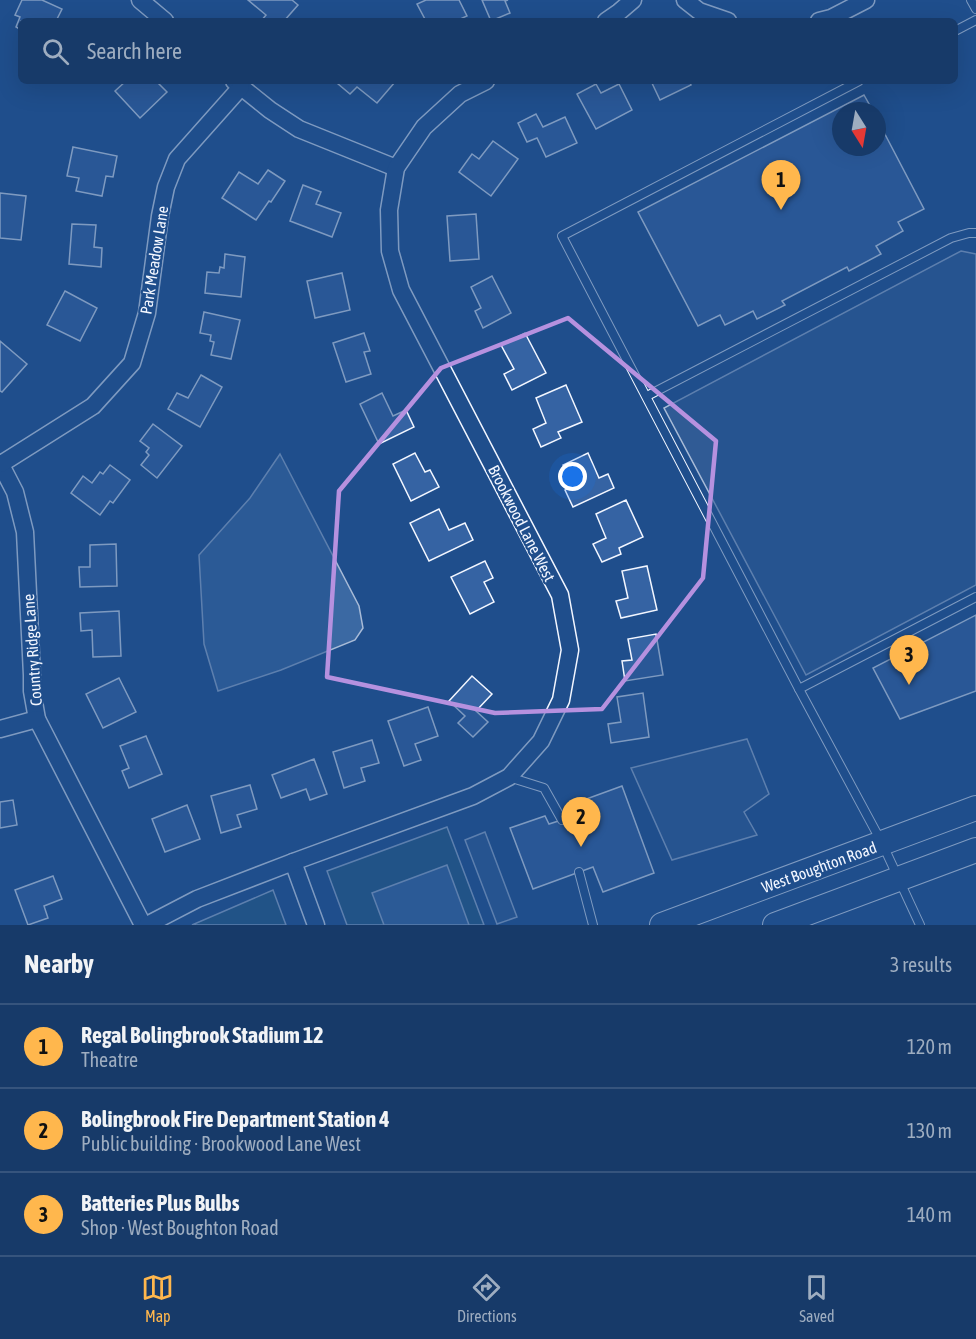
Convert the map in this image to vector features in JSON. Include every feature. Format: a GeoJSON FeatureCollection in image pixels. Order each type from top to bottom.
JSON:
{"type":"FeatureCollection","features":[{"type":"Feature","properties":{"kind":"main road","name":"West Boughton Road"},"geometry":{"type":"LineString","coordinates":[[662,925],[976,808]]}},
{"type":"Feature","properties":{"kind":"main road"},"geometry":{"type":"LineString","coordinates":[[775,925],[976,850]]}},
{"type":"Feature","properties":{"kind":"street"},"geometry":{"type":"LineString","coordinates":[[140,0],[161,18]]}},
{"type":"Feature","properties":{"kind":"street"},"geometry":{"type":"LineString","coordinates":[[610,18],[633,0]]}},
{"type":"Feature","properties":{"kind":"street"},"geometry":{"type":"LineString","coordinates":[[685,0],[699,11],[719,18]]}},
{"type":"Feature","properties":{"kind":"street"},"geometry":{"type":"LineString","coordinates":[[831,18],[866,0]]}},
{"type":"Feature","properties":{"kind":"street"},"geometry":{"type":"LineString","coordinates":[[238,84],[270,110],[299,129],[396,168]]}},
{"type":"Feature","properties":{"kind":"street","name":"Park Meadow Lane"},"geometry":{"type":"LineString","coordinates":[[1,463],[93,406],[132,363],[147,313],[166,187],[177,159],[238,84]]}},
{"type":"Feature","properties":{"kind":"street","name":"Brookwood Lane West"},"geometry":{"type":"LineString","coordinates":[[145,925],[197,899],[473,796],[509,777],[541,741],[561,700],[570,650],[560,595],[401,290],[390,251],[389,210],[396,168],[424,127],[460,94],[480,84]]}},
{"type":"Feature","properties":{"kind":"street","name":"Country Ridge Lane"},"geometry":{"type":"LineString","coordinates":[[1,463],[15,492],[24,532],[32,691],[37,718],[145,925]]}},
{"type":"Feature","properties":{"kind":"street"},"geometry":{"type":"LineString","coordinates":[[0,729],[37,718]]}},
{"type":"Feature","properties":{"kind":"street"},"geometry":{"type":"LineString","coordinates":[[293,862],[316,925]]}},
{"type":"Feature","properties":{"kind":"lane"},"geometry":{"type":"LineString","coordinates":[[971,0],[976,9]]}},
{"type":"Feature","properties":{"kind":"lane"},"geometry":{"type":"LineString","coordinates":[[958,29],[976,20]]}},
{"type":"Feature","properties":{"kind":"lane"},"geometry":{"type":"LineString","coordinates":[[853,84],[562,236],[882,843],[920,925]]}},
{"type":"Feature","properties":{"kind":"lane"},"geometry":{"type":"LineString","coordinates":[[647,396],[951,238],[976,233]]}},
{"type":"Feature","properties":{"kind":"lane"},"geometry":{"type":"LineString","coordinates":[[799,689],[976,597]]}},
{"type":"Feature","properties":{"kind":"lane"},"geometry":{"type":"LineString","coordinates":[[509,777],[544,788],[562,820]]}},
{"type":"Feature","properties":{"kind":"lane"},"geometry":{"type":"LineString","coordinates":[[579,872],[593,925]]}},
{"type":"Feature","properties":{"kind":"highlighted area"},"geometry":{"type":"Polygon","coordinates":[[[568,318],[716,441],[703,578],[602,709],[495,713],[327,677],[339,491],[441,368],[568,318]]]}},
{"type":"Feature","properties":{"kind":"shaded area"},"geometry":{"type":"Polygon","coordinates":[[[961,251],[976,254],[976,585],[806,675],[664,408],[961,251]]]}},
{"type":"Feature","properties":{"kind":"shaded area"},"geometry":{"type":"Polygon","coordinates":[[[280,454],[359,606],[363,628],[355,640],[281,670],[218,691],[204,644],[199,555],[250,498],[280,454]]]}},
{"type":"Feature","properties":{"kind":"shaded area"},"geometry":{"type":"Polygon","coordinates":[[[747,739],[769,794],[744,812],[757,835],[672,860],[631,768],[747,739]]]}},
{"type":"Feature","properties":{"kind":"shaded area"},"geometry":{"type":"Polygon","coordinates":[[[447,827],[484,925],[347,925],[327,871],[447,827]]]}},
{"type":"Feature","properties":{"kind":"shaded area"},"geometry":{"type":"Polygon","coordinates":[[[485,832],[517,917],[497,924],[465,840],[485,832]]]}},
{"type":"Feature","properties":{"kind":"shaded area"},"geometry":{"type":"Polygon","coordinates":[[[447,865],[469,925],[384,925],[372,893],[447,865]]]}},
{"type":"Feature","properties":{"kind":"shaded area"},"geometry":{"type":"Polygon","coordinates":[[[273,890],[286,925],[192,925],[273,890]]]}},
{"type":"Feature","properties":{"kind":"building"},"geometry":{"type":"Polygon","coordinates":[[[22,0],[42,0],[62,9],[58,18],[20,18],[15,15],[22,0]]]}},
{"type":"Feature","properties":{"kind":"building"},"geometry":{"type":"Polygon","coordinates":[[[248,0],[292,0],[298,5],[287,18],[264,18],[266,15],[248,0]]]}},
{"type":"Feature","properties":{"kind":"building"},"geometry":{"type":"Polygon","coordinates":[[[426,0],[459,0],[467,16],[424,18],[417,4],[426,0]]]}},
{"type":"Feature","properties":{"kind":"building"},"geometry":{"type":"Polygon","coordinates":[[[482,0],[508,0],[505,1],[510,13],[498,18],[490,18],[482,0]]]}},
{"type":"Feature","properties":{"kind":"building"},"geometry":{"type":"Polygon","coordinates":[[[123,84],[159,84],[167,92],[140,118],[115,91],[123,84]]]}},
{"type":"Feature","properties":{"kind":"building"},"geometry":{"type":"Polygon","coordinates":[[[338,84],[393,84],[377,103],[357,87],[350,94],[338,84]]]}},
{"type":"Feature","properties":{"kind":"building"},"geometry":{"type":"Polygon","coordinates":[[[596,84],[601,93],[619,84],[632,110],[596,129],[577,94],[596,84]]]}},
{"type":"Feature","properties":{"kind":"building"},"geometry":{"type":"Polygon","coordinates":[[[652,84],[690,84],[691,85],[660,100],[652,84]]]}},
{"type":"Feature","properties":{"kind":"building"},"geometry":{"type":"Polygon","coordinates":[[[864,95],[868,102],[850,102],[864,95]]]}},
{"type":"Feature","properties":{"kind":"building"},"geometry":{"type":"Polygon","coordinates":[[[832,112],[832,156],[886,156],[886,136],[924,209],[898,222],[903,231],[876,246],[881,254],[849,271],[847,267],[782,301],[785,305],[757,319],[753,311],[725,325],[720,315],[698,326],[638,212],[832,112]]]}},
{"type":"Feature","properties":{"kind":"building"},"geometry":{"type":"Polygon","coordinates":[[[536,114],[543,127],[565,117],[577,143],[546,157],[537,138],[527,142],[518,123],[536,114]]]}},
{"type":"Feature","properties":{"kind":"building"},"geometry":{"type":"Polygon","coordinates":[[[493,141],[518,159],[491,196],[459,172],[472,154],[479,159],[493,141]]]}},
{"type":"Feature","properties":{"kind":"building"},"geometry":{"type":"Polygon","coordinates":[[[73,147],[117,156],[113,177],[106,176],[102,196],[76,191],[79,178],[67,176],[73,147]]]}},
{"type":"Feature","properties":{"kind":"building"},"geometry":{"type":"Polygon","coordinates":[[[268,170],[285,181],[256,220],[222,198],[239,172],[258,184],[268,170]]]}},
{"type":"Feature","properties":{"kind":"building"},"geometry":{"type":"Polygon","coordinates":[[[303,185],[321,192],[316,204],[341,213],[332,237],[290,221],[303,185]]]}},
{"type":"Feature","properties":{"kind":"building"},"geometry":{"type":"Polygon","coordinates":[[[0,193],[26,196],[21,240],[0,238],[0,193]]]}},
{"type":"Feature","properties":{"kind":"building"},"geometry":{"type":"Polygon","coordinates":[[[476,214],[479,259],[450,261],[447,216],[476,214]]]}},
{"type":"Feature","properties":{"kind":"building"},"geometry":{"type":"Polygon","coordinates":[[[72,224],[96,225],[94,247],[102,248],[101,267],[69,264],[72,224]]]}},
{"type":"Feature","properties":{"kind":"building"},"geometry":{"type":"Polygon","coordinates":[[[225,254],[245,257],[241,297],[205,293],[207,272],[219,273],[220,267],[224,268],[225,254]]]}},
{"type":"Feature","properties":{"kind":"building"},"geometry":{"type":"Polygon","coordinates":[[[342,273],[350,310],[315,318],[307,281],[342,273]]]}},
{"type":"Feature","properties":{"kind":"building"},"geometry":{"type":"Polygon","coordinates":[[[492,276],[511,313],[483,328],[475,311],[481,308],[471,287],[492,276]]]}},
{"type":"Feature","properties":{"kind":"building"},"geometry":{"type":"Polygon","coordinates":[[[65,291],[97,308],[80,341],[47,325],[65,291]]]}},
{"type":"Feature","properties":{"kind":"building"},"geometry":{"type":"Polygon","coordinates":[[[204,312],[240,320],[231,359],[211,355],[214,342],[210,341],[211,335],[200,333],[204,312]]]}},
{"type":"Feature","properties":{"kind":"building"},"geometry":{"type":"Polygon","coordinates":[[[364,333],[370,351],[364,352],[371,374],[346,382],[333,343],[364,333]]]}},
{"type":"Feature","properties":{"kind":"building"},"geometry":{"type":"Polygon","coordinates":[[[525,333],[546,373],[512,390],[504,374],[514,369],[501,345],[525,333]]]}},
{"type":"Feature","properties":{"kind":"building"},"geometry":{"type":"Polygon","coordinates":[[[0,341],[27,364],[2,392],[0,391],[0,341]]]}},
{"type":"Feature","properties":{"kind":"building"},"geometry":{"type":"Polygon","coordinates":[[[201,375],[222,387],[200,427],[168,409],[177,393],[188,398],[201,375]]]}},
{"type":"Feature","properties":{"kind":"building"},"geometry":{"type":"Polygon","coordinates":[[[566,385],[582,422],[558,432],[561,438],[541,447],[533,429],[546,423],[536,398],[566,385]]]}},
{"type":"Feature","properties":{"kind":"building"},"geometry":{"type":"Polygon","coordinates":[[[382,393],[393,416],[406,410],[414,427],[379,444],[360,404],[382,393]]]}},
{"type":"Feature","properties":{"kind":"building"},"geometry":{"type":"Polygon","coordinates":[[[153,424],[182,446],[157,478],[141,465],[149,455],[146,452],[149,448],[140,441],[153,424]]]}},
{"type":"Feature","properties":{"kind":"building"},"geometry":{"type":"Polygon","coordinates":[[[415,453],[425,472],[430,470],[439,487],[411,501],[393,464],[415,453]]]}},
{"type":"Feature","properties":{"kind":"building"},"geometry":{"type":"Polygon","coordinates":[[[588,453],[599,478],[608,474],[614,488],[573,507],[565,490],[572,486],[563,465],[588,453]]]}},
{"type":"Feature","properties":{"kind":"building"},"geometry":{"type":"Polygon","coordinates":[[[110,465],[130,480],[113,503],[110,501],[100,515],[71,493],[83,476],[92,483],[100,472],[103,474],[110,465]]]}},
{"type":"Feature","properties":{"kind":"building"},"geometry":{"type":"Polygon","coordinates":[[[626,500],[643,537],[619,548],[621,554],[602,562],[593,544],[606,538],[596,514],[626,500]]]}},
{"type":"Feature","properties":{"kind":"building"},"geometry":{"type":"Polygon","coordinates":[[[439,509],[449,530],[465,523],[473,540],[429,561],[410,523],[439,509]]]}},
{"type":"Feature","properties":{"kind":"building"},"geometry":{"type":"Polygon","coordinates":[[[116,544],[117,586],[80,587],[79,567],[90,567],[90,545],[116,544]]]}},
{"type":"Feature","properties":{"kind":"building"},"geometry":{"type":"Polygon","coordinates":[[[485,561],[493,578],[484,582],[494,602],[470,614],[451,577],[485,561]]]}},
{"type":"Feature","properties":{"kind":"building"},"geometry":{"type":"Polygon","coordinates":[[[647,566],[657,610],[621,618],[616,601],[628,598],[622,571],[647,566]]]}},
{"type":"Feature","properties":{"kind":"building"},"geometry":{"type":"Polygon","coordinates":[[[119,611],[121,656],[93,657],[92,630],[81,631],[80,613],[119,611]]]}},
{"type":"Feature","properties":{"kind":"building"},"geometry":{"type":"Polygon","coordinates":[[[976,615],[976,691],[900,719],[873,668],[976,615]]]}},
{"type":"Feature","properties":{"kind":"building"},"geometry":{"type":"Polygon","coordinates":[[[656,634],[663,675],[625,681],[622,661],[632,660],[628,639],[656,634]]]}},
{"type":"Feature","properties":{"kind":"building"},"geometry":{"type":"Polygon","coordinates":[[[472,676],[492,694],[476,711],[488,722],[473,737],[458,723],[465,716],[449,701],[472,676]]]}},
{"type":"Feature","properties":{"kind":"building"},"geometry":{"type":"Polygon","coordinates":[[[119,678],[136,712],[103,728],[86,694],[119,678]]]}},
{"type":"Feature","properties":{"kind":"building"},"geometry":{"type":"Polygon","coordinates":[[[643,693],[649,737],[611,743],[608,724],[621,722],[617,697],[643,693]]]}},
{"type":"Feature","properties":{"kind":"building"},"geometry":{"type":"Polygon","coordinates":[[[428,707],[438,736],[415,744],[421,760],[404,766],[388,721],[428,707]]]}},
{"type":"Feature","properties":{"kind":"building"},"geometry":{"type":"Polygon","coordinates":[[[146,736],[162,774],[129,788],[122,771],[129,768],[120,746],[146,736]]]}},
{"type":"Feature","properties":{"kind":"building"},"geometry":{"type":"Polygon","coordinates":[[[372,740],[379,763],[361,768],[365,781],[344,788],[333,752],[372,740]]]}},
{"type":"Feature","properties":{"kind":"building"},"geometry":{"type":"Polygon","coordinates":[[[314,759],[327,794],[310,800],[306,789],[281,798],[272,775],[314,759]]]}},
{"type":"Feature","properties":{"kind":"building"},"geometry":{"type":"Polygon","coordinates":[[[250,785],[257,809],[237,815],[241,827],[221,833],[211,796],[250,785]]]}},
{"type":"Feature","properties":{"kind":"building"},"geometry":{"type":"Polygon","coordinates":[[[622,786],[654,873],[603,892],[593,867],[533,889],[510,828],[545,816],[549,824],[574,816],[570,805],[622,786]]]}},
{"type":"Feature","properties":{"kind":"building"},"geometry":{"type":"Polygon","coordinates":[[[13,800],[17,825],[0,828],[0,802],[13,800]]]}},
{"type":"Feature","properties":{"kind":"building"},"geometry":{"type":"Polygon","coordinates":[[[187,805],[200,839],[165,852],[152,819],[187,805]]]}},
{"type":"Feature","properties":{"kind":"building"},"geometry":{"type":"Polygon","coordinates":[[[53,876],[62,899],[44,906],[48,918],[28,925],[15,890],[53,876]]]}},
{"type":"Feature","properties":{"kind":"place","name":"Regal Bolingbrook Stadium 12"},"geometry":{"type":"Point","coordinates":[781,210]}},
{"type":"Feature","properties":{"kind":"place","name":"Batteries Plus Bulbs"},"geometry":{"type":"Point","coordinates":[909,685]}},
{"type":"Feature","properties":{"kind":"place","name":"Bolingbrook Fire Department Station 4"},"geometry":{"type":"Point","coordinates":[581,847]}}]}
